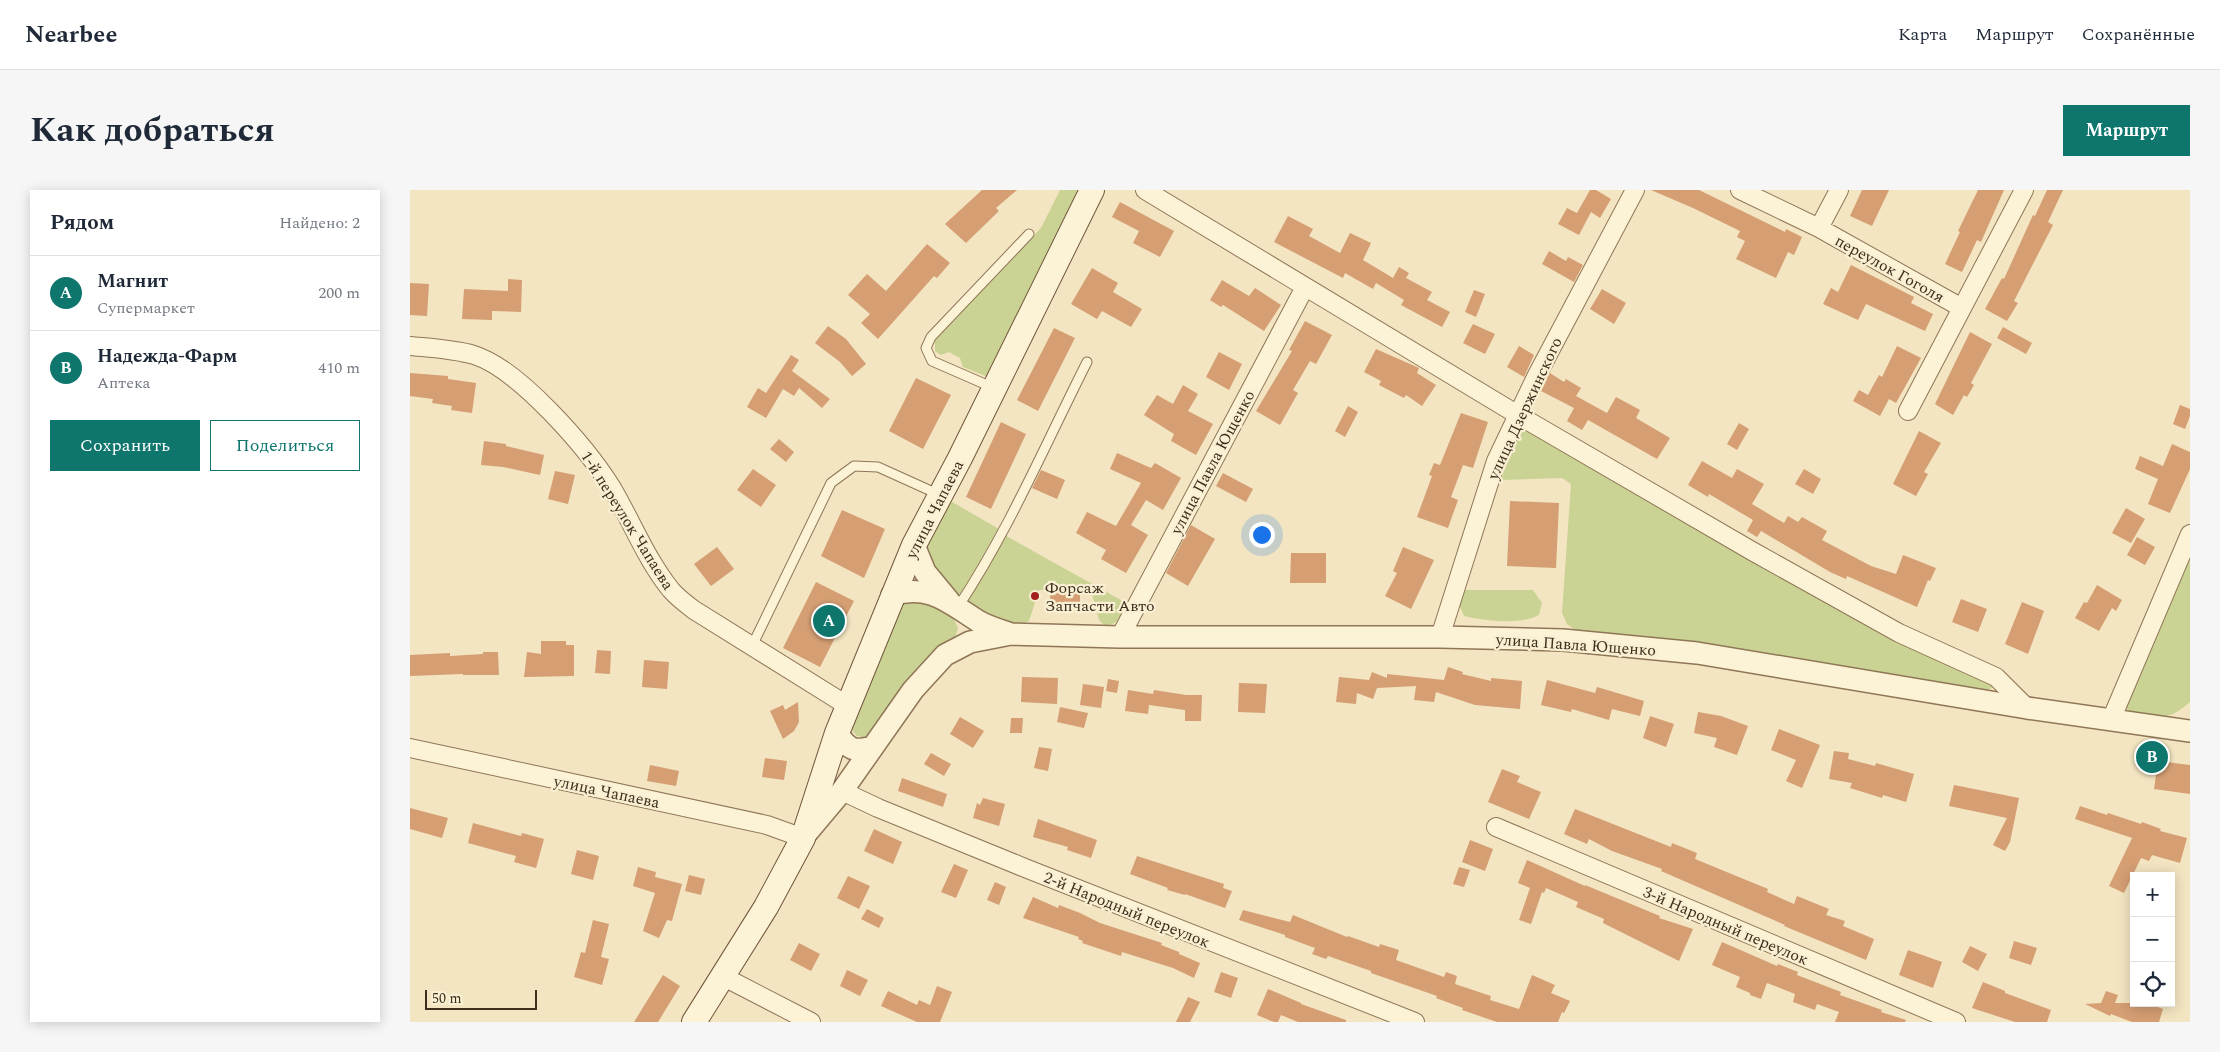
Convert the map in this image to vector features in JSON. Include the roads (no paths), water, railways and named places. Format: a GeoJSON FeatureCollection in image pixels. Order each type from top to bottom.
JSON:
{"type":"FeatureCollection","features":[{"type":"Feature","properties":{"kind":"main road","name":"улица Чапаева"},"geometry":{"type":"LineString","coordinates":[[694,1022],[766,907],[803,838],[837,733],[914,545],[1092,190]]}},
{"type":"Feature","properties":{"kind":"street"},"geometry":{"type":"LineString","coordinates":[[1145,190],[1518,414],[1752,551],[1899,633],[1996,677],[2028,708]]}},
{"type":"Feature","properties":{"kind":"street","name":"улица Дзержинского"},"geometry":{"type":"LineString","coordinates":[[1440,637],[1496,460],[1536,377],[1636,190]]}},
{"type":"Feature","properties":{"kind":"street","name":"переулок Гоголя"},"geometry":{"type":"LineString","coordinates":[[1740,190],[1819,228],[1962,308]]}},
{"type":"Feature","properties":{"kind":"street"},"geometry":{"type":"LineString","coordinates":[[1819,228],[1839,190]]}},
{"type":"Feature","properties":{"kind":"street","name":"переулок Гоголя"},"geometry":{"type":"LineString","coordinates":[[1908,411],[2024,190]]}},
{"type":"Feature","properties":{"kind":"street","name":"улица Павла Ющенко"},"geometry":{"type":"LineString","coordinates":[[1120,637],[1306,287]]}},
{"type":"Feature","properties":{"kind":"street","name":"1-й переулок Чапаева"},"geometry":{"type":"LineString","coordinates":[[410,346],[474,355],[503,368],[565,426],[588,454],[611,487],[654,566],[672,591],[694,610],[848,706]]}},
{"type":"Feature","properties":{"kind":"street"},"geometry":{"type":"LineString","coordinates":[[2111,720],[2190,534]]}},
{"type":"Feature","properties":{"kind":"street"},"geometry":{"type":"LineString","coordinates":[[914,545],[925,572],[954,604],[980,622],[1011,634]]}},
{"type":"Feature","properties":{"kind":"street"},"geometry":{"type":"LineString","coordinates":[[892,595],[906,591],[923,592],[954,604]]}},
{"type":"Feature","properties":{"kind":"street"},"geometry":{"type":"LineString","coordinates":[[803,838],[842,791],[913,690],[945,655],[970,642],[1011,634]]}},
{"type":"Feature","properties":{"kind":"street","name":"улица Павла Ющенко"},"geometry":{"type":"LineString","coordinates":[[1011,634],[1120,637],[1440,637],[1563,640],[1697,653],[2028,708],[2190,731]]}},
{"type":"Feature","properties":{"kind":"street"},"geometry":{"type":"LineString","coordinates":[[837,733],[847,747],[858,751],[873,747]]}},
{"type":"Feature","properties":{"kind":"street","name":"улица Чапаева"},"geometry":{"type":"LineString","coordinates":[[410,748],[767,825],[803,838]]}},
{"type":"Feature","properties":{"kind":"street","name":"2-й Народный переулок"},"geometry":{"type":"LineString","coordinates":[[842,791],[878,808],[1025,868],[1414,1022]]}},
{"type":"Feature","properties":{"kind":"street","name":"3-й Народный переулок"},"geometry":{"type":"LineString","coordinates":[[1496,828],[1956,1022]]}},
{"type":"Feature","properties":{"kind":"street"},"geometry":{"type":"LineString","coordinates":[[724,976],[811,1022]]}},
{"type":"Feature","properties":{"kind":"lane"},"geometry":{"type":"LineString","coordinates":[[994,388],[932,362],[926,348],[931,337],[1030,234]]}},
{"type":"Feature","properties":{"kind":"lane"},"geometry":{"type":"LineString","coordinates":[[954,604],[977,578],[1009,522],[1087,362]]}},
{"type":"Feature","properties":{"kind":"lane"},"geometry":{"type":"LineString","coordinates":[[752,646],[831,483],[854,466],[878,467],[940,495]]}},
{"type":"Feature","properties":{"kind":"place","name":"Форсаж Запчасти Авто"},"geometry":{"type":"Point","coordinates":[1035,596]}},
{"type":"Feature","properties":{"kind":"place","name":"Магнит"},"geometry":{"type":"Point","coordinates":[829,621]}},
{"type":"Feature","properties":{"kind":"place","name":"Надежда-Фарм"},"geometry":{"type":"Point","coordinates":[2152,757]}}]}
